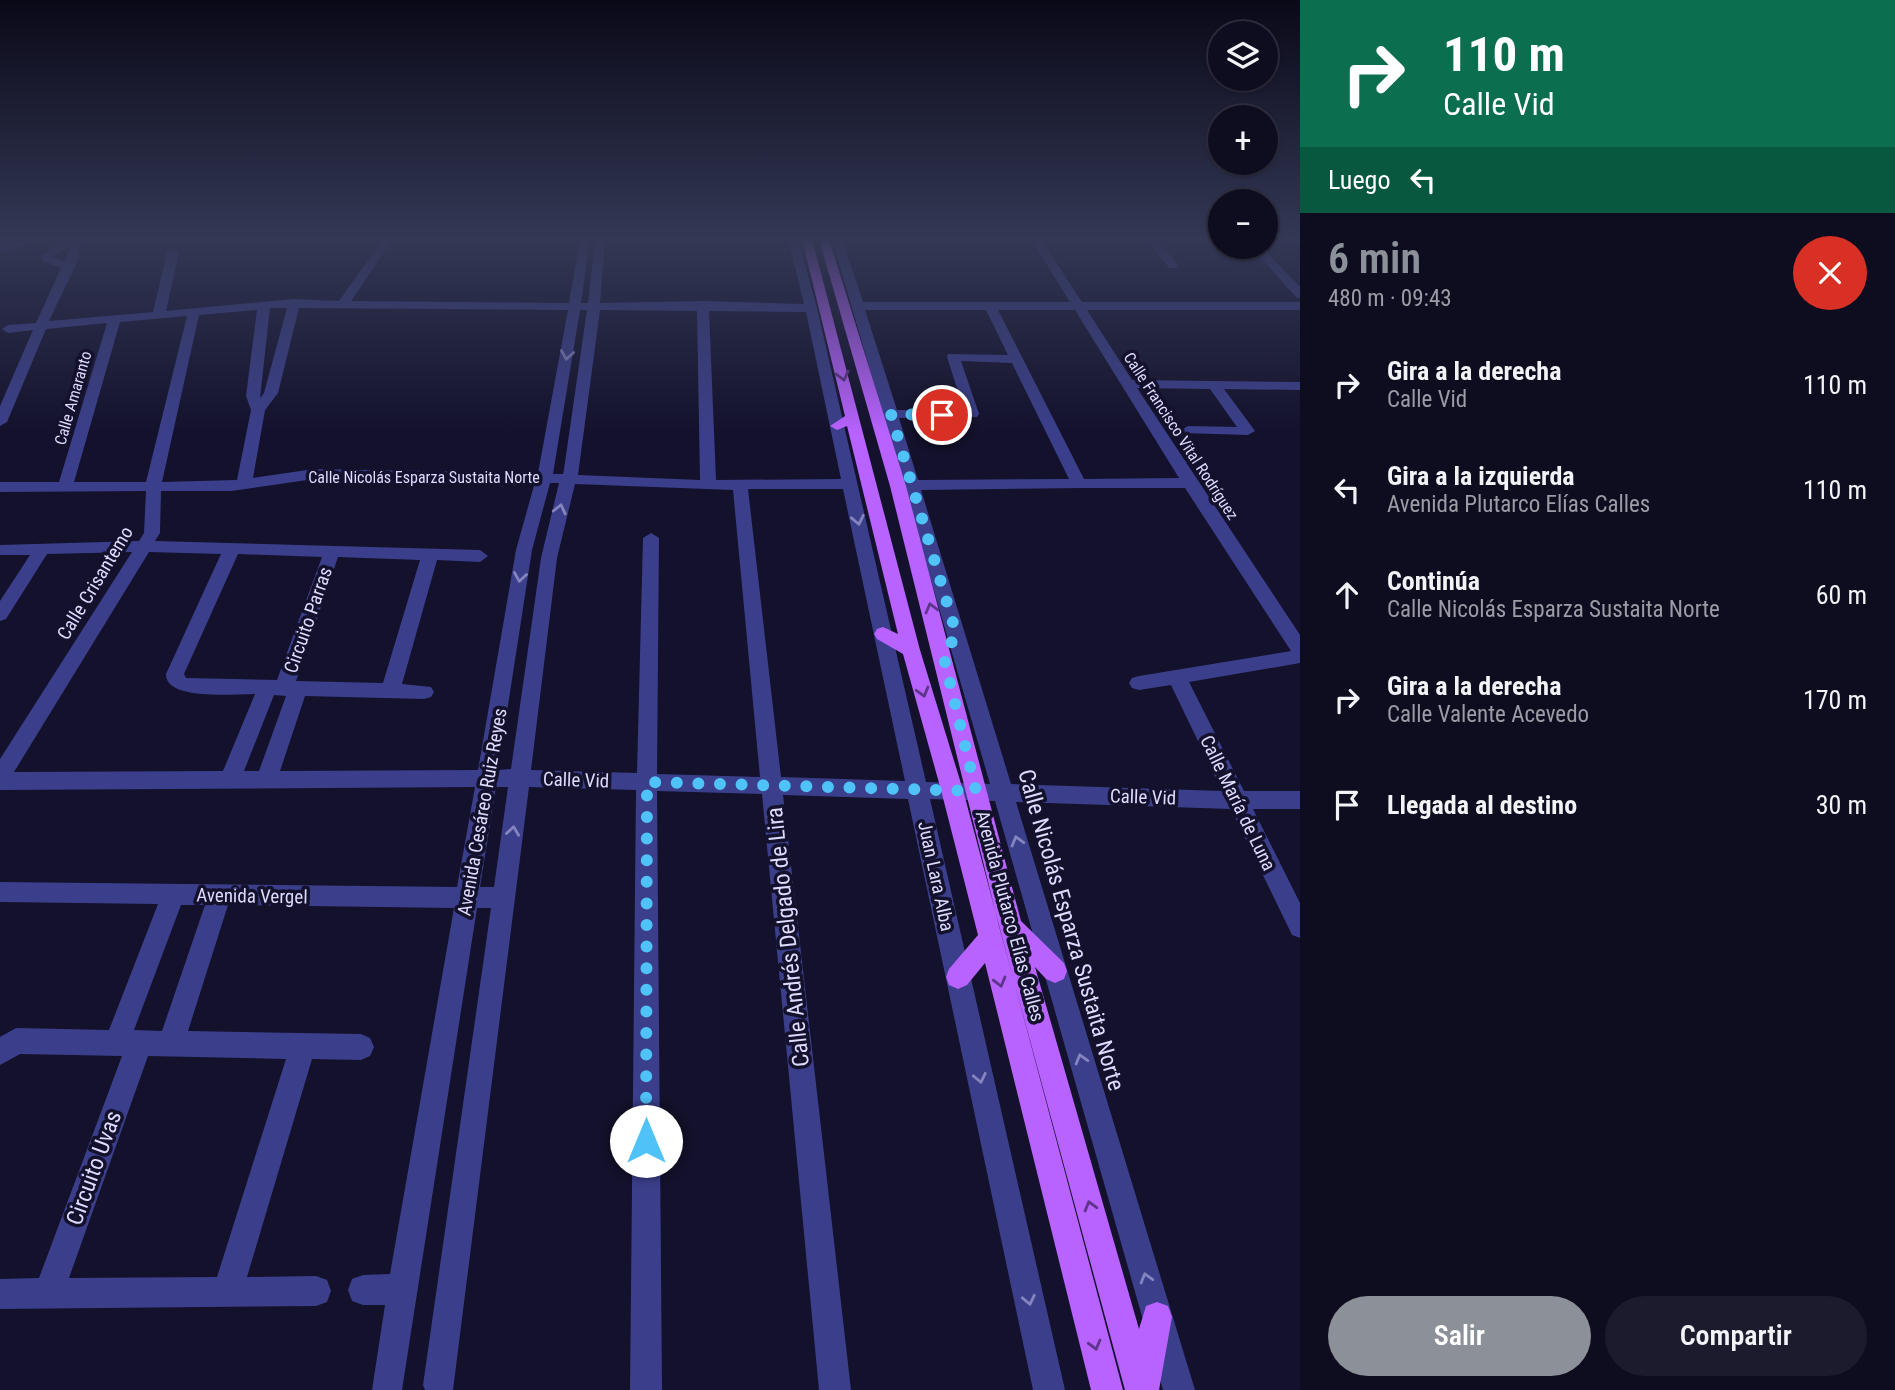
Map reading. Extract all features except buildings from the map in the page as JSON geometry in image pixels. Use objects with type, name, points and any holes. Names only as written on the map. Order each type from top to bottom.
[{"type":"main road","name":"Avenida Plutarco Elías Calles","points":[[829,304],[845,349],[886,415],[1011,926],[1142,1390]]},
{"type":"main road","name":"Avenida Plutarco Elías Calles","points":[[836,304],[845,349],[845,422],[952,789],[1107,1390]]},
{"type":"main road","points":[[944,658],[956,633]]},
{"type":"main road","points":[[883,634],[911,650]]},
{"type":"main road","points":[[1011,926],[1055,971]]},
{"type":"main road","points":[[958,977],[989,940]]},
{"type":"main road","points":[[1142,1390],[1157,1317]]},
{"type":"street","points":[[0,422],[51,304]]},
{"type":"street","points":[[159,314],[161,304]]},
{"type":"street","points":[[8,329],[281,304]]},
{"type":"street","points":[[244,483],[258,410],[271,393],[294,304]]},
{"type":"street","points":[[444,304],[811,308]]},
{"type":"street","points":[[810,304],[845,349]]},
{"type":"street","name":"Calle Francisco Vital Rodríguez","points":[[1077,304],[1190,483],[1300,649]]},
{"type":"street","points":[[258,410],[253,396],[264,305]]},
{"type":"street","name":"Avenida Cesáreo Ruiz Reyes","points":[[387,1387],[524,550],[548,468],[575,305]]},
{"type":"street","points":[[703,305],[708,485]]},
{"type":"street","name":"Avenida Cesáreo Ruiz Reyes","points":[[439,1385],[549,558],[561,500],[569,479],[594,306]]},
{"type":"street","points":[[845,349],[856,306],[1300,306]]},
{"type":"street","points":[[991,307],[1079,485]]},
{"type":"street","name":"Calle Crisantemo","points":[[0,779],[152,533],[155,500],[153,486],[194,311]]},
{"type":"street","name":"Calle Amaranto","points":[[65,487],[115,319]]},
{"type":"street","points":[[886,415],[972,414],[953,357],[1017,359]]},
{"type":"street","points":[[1128,384],[1297,389]]},
{"type":"street","points":[[1188,430],[1248,430],[1214,385]]},
{"type":"street","name":"Calle Nicolás Esparza Sustaita Norte","points":[[886,415],[912,485],[1179,1390]]},
{"type":"street","name":"Juan Lara Alba","points":[[845,422],[849,484],[1049,1390]]},
{"type":"street","name":"Calle Nicolás Esparza Sustaita Norte","points":[[0,487],[231,486],[314,474],[544,478],[708,485],[849,484]]},
{"type":"street","points":[[912,485],[1190,483]]},
{"type":"street","name":"Calle Andrés Delgado de Lira","points":[[740,485],[835,1390]]},
{"type":"street","points":[[646,1390],[647,782],[651,538]]},
{"type":"street","name":"Circuito Parras","points":[[0,550],[41,551],[144,546],[480,556]]},
{"type":"street","name":"Circuito Parras","points":[[232,548],[175,677],[182,685],[424,692]]},
{"type":"street","points":[[0,615],[41,551]]},
{"type":"street","name":"Circuito Parras","points":[[267,778],[283,689],[331,551]]},
{"type":"street","points":[[390,691],[430,555]]},
{"type":"street","points":[[1139,683],[1300,656]]},
{"type":"street","name":"Calle María de Luna","points":[[1178,678],[1300,927]]},
{"type":"street","name":"Circuito Parras","points":[[231,778],[283,689]]},
{"type":"street","name":"Calle Vid","points":[[0,779],[520,778],[1300,800]]},
{"type":"street","name":"Avenida Vergel","points":[[0,892],[504,898]]},
{"type":"street","name":"Circuito Uvas","points":[[48,1294],[173,895]]},
{"type":"street","points":[[171,1043],[220,895]]},
{"type":"street","points":[[1,1049],[16,1041],[361,1047]]},
{"type":"street","points":[[228,1291],[303,1046]]},
{"type":"street","points":[[362,1290],[403,1289]]},
{"type":"street","points":[[0,1294],[316,1291]]},
{"type":"route","points":[[646,1141],[647,782],[976,791],[944,658],[956,633],[891,414],[942,415]]}]
